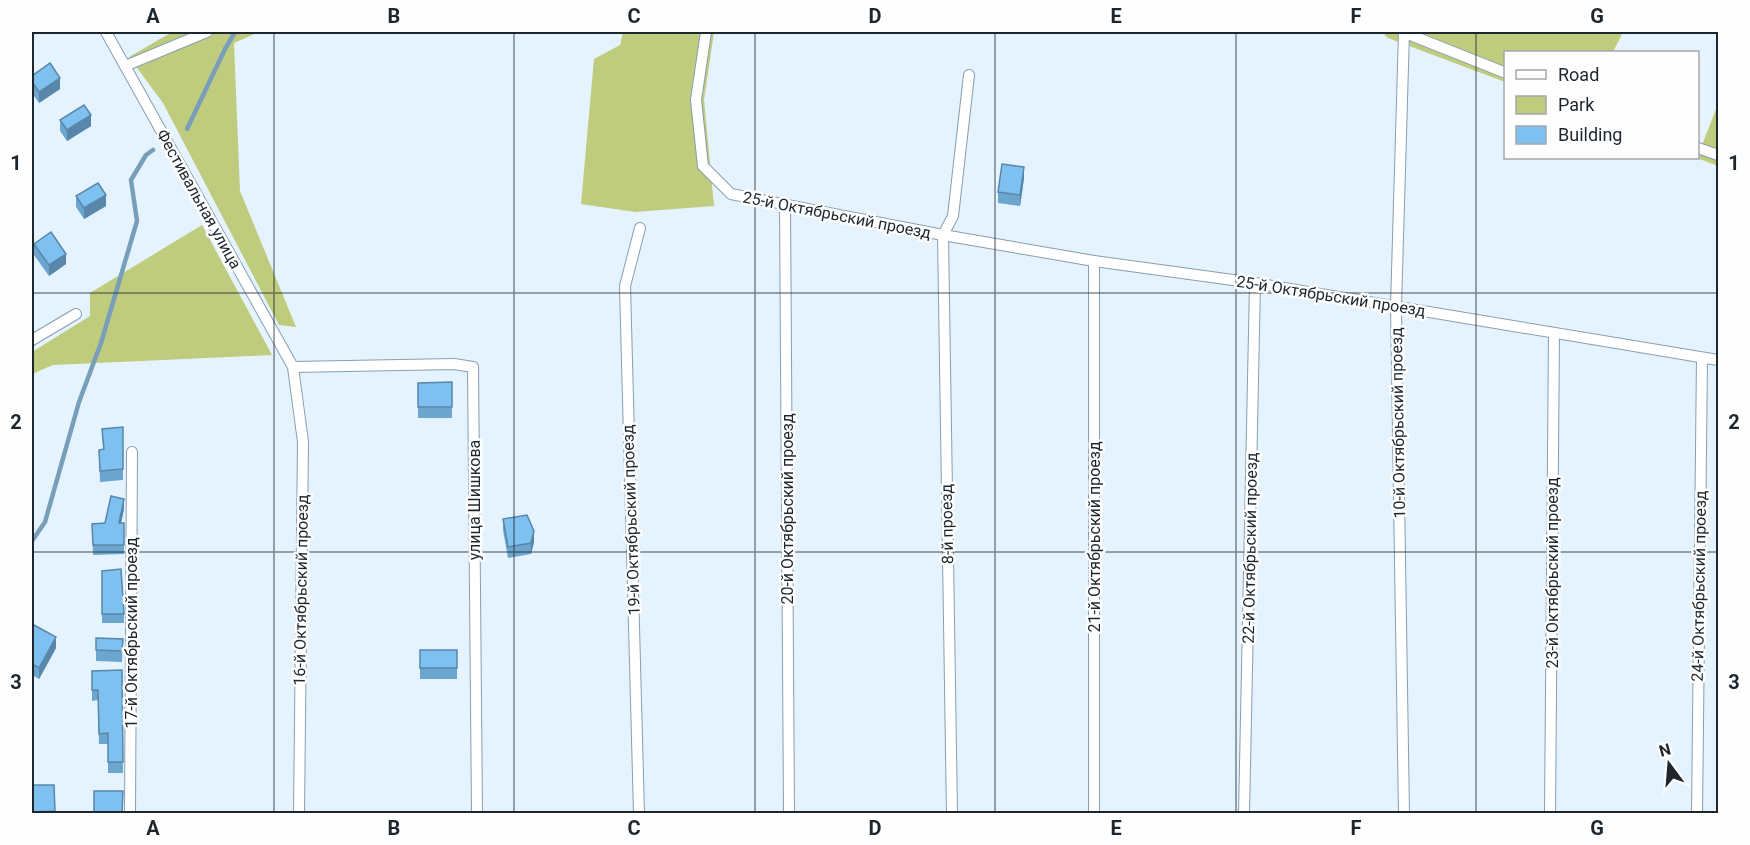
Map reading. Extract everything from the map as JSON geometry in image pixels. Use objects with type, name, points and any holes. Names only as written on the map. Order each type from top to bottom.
[{"type":"street","name":"Фестивальная улица","points":[[106,32],[293,367]]},
{"type":"street","points":[[125,66],[207,32]]},
{"type":"street","name":"25-й Октябрьский проезд","points":[[706,32],[696,100],[703,166],[732,194],[943,235],[1094,261],[1255,283],[1719,360]]},
{"type":"street","points":[[1403,32],[1504,73]]},
{"type":"street","name":"10-й Октябрьский проезд","points":[[1403,32],[1396,306],[1404,813]]},
{"type":"street","name":"25-й Октябрьский проезд","points":[[943,235],[953,216],[969,75]]},
{"type":"street","points":[[1699,148],[1719,155]]},
{"type":"street","name":"20-й Октябрьский проезд","points":[[785,204],[789,813]]},
{"type":"street","name":"19-й Октябрьский проезд","points":[[639,813],[625,286],[640,228]]},
{"type":"street","name":"8-й проезд","points":[[943,235],[952,813]]},
{"type":"street","name":"21-й Октябрьский проезд","points":[[1094,261],[1094,813]]},
{"type":"street","name":"22-й Октябрьский проезд","points":[[1244,813],[1255,283]]},
{"type":"street","points":[[32,340],[76,314]]},
{"type":"street","name":"23-й Октябрьский проезд","points":[[1550,813],[1554,333]]},
{"type":"street","name":"24-й Октябрьский проезд","points":[[1697,813],[1702,358]]},
{"type":"street","name":"улица Шишкова","points":[[293,367],[454,364],[473,367],[477,813]]},
{"type":"street","name":"16-й Октябрьский проезд","points":[[293,367],[303,442],[299,813]]},
{"type":"street","name":"17-й Октябрьский проезд","points":[[130,813],[132,452]]},
{"type":"green space","points":[[172,32],[259,32],[234,43],[240,191],[296,327],[279,325],[163,103],[129,57]]},
{"type":"green space","points":[[623,32],[714,32],[704,100],[714,206],[635,212],[581,204],[594,59],[620,45]]},
{"type":"green space","points":[[1382,32],[1623,32],[1614,51],[1504,51],[1504,82],[1388,38]]},
{"type":"green space","points":[[1718,104],[1718,166],[1699,159],[1699,153]]},
{"type":"green space","points":[[202,225],[272,355],[53,365],[32,374],[32,352],[90,316],[90,293]]},
{"type":"building","points":[[50,63],[60,78],[39,92],[32,82],[32,76]]},
{"type":"building","points":[[84,105],[91,115],[67,130],[60,120]]},
{"type":"building","points":[[1002,164],[1024,167],[1020,195],[998,192]]},
{"type":"building","points":[[98,183],[106,195],[84,208],[76,196]]},
{"type":"building","points":[[51,232],[66,254],[49,265],[34,244]]},
{"type":"building","points":[[452,382],[452,407],[418,407],[418,383]]},
{"type":"building","points":[[123,427],[123,469],[100,471],[99,450],[104,449],[102,429]]},
{"type":"building","points":[[111,496],[124,499],[119,523],[124,523],[124,545],[93,545],[92,524],[105,523]]},
{"type":"building","points":[[527,515],[534,531],[531,543],[508,547],[503,519]]},
{"type":"building","points":[[121,569],[124,614],[102,614],[102,571]]},
{"type":"building","points":[[34,625],[56,637],[39,668],[32,664]]},
{"type":"building","points":[[96,638],[123,639],[122,651],[96,650]]},
{"type":"building","points":[[420,650],[457,650],[457,668],[420,668]]},
{"type":"building","points":[[122,670],[123,762],[108,762],[108,733],[99,734],[98,690],[92,690],[92,671]]},
{"type":"building","points":[[32,785],[54,785],[55,811],[32,812]]},
{"type":"building","points":[[94,791],[123,791],[122,813],[94,813]]},
{"type":"waterway","points":[[187,129],[235,32]]},
{"type":"waterway","points":[[32,541],[45,522],[79,402],[101,343],[137,221],[131,180],[146,155],[153,150]]}]
